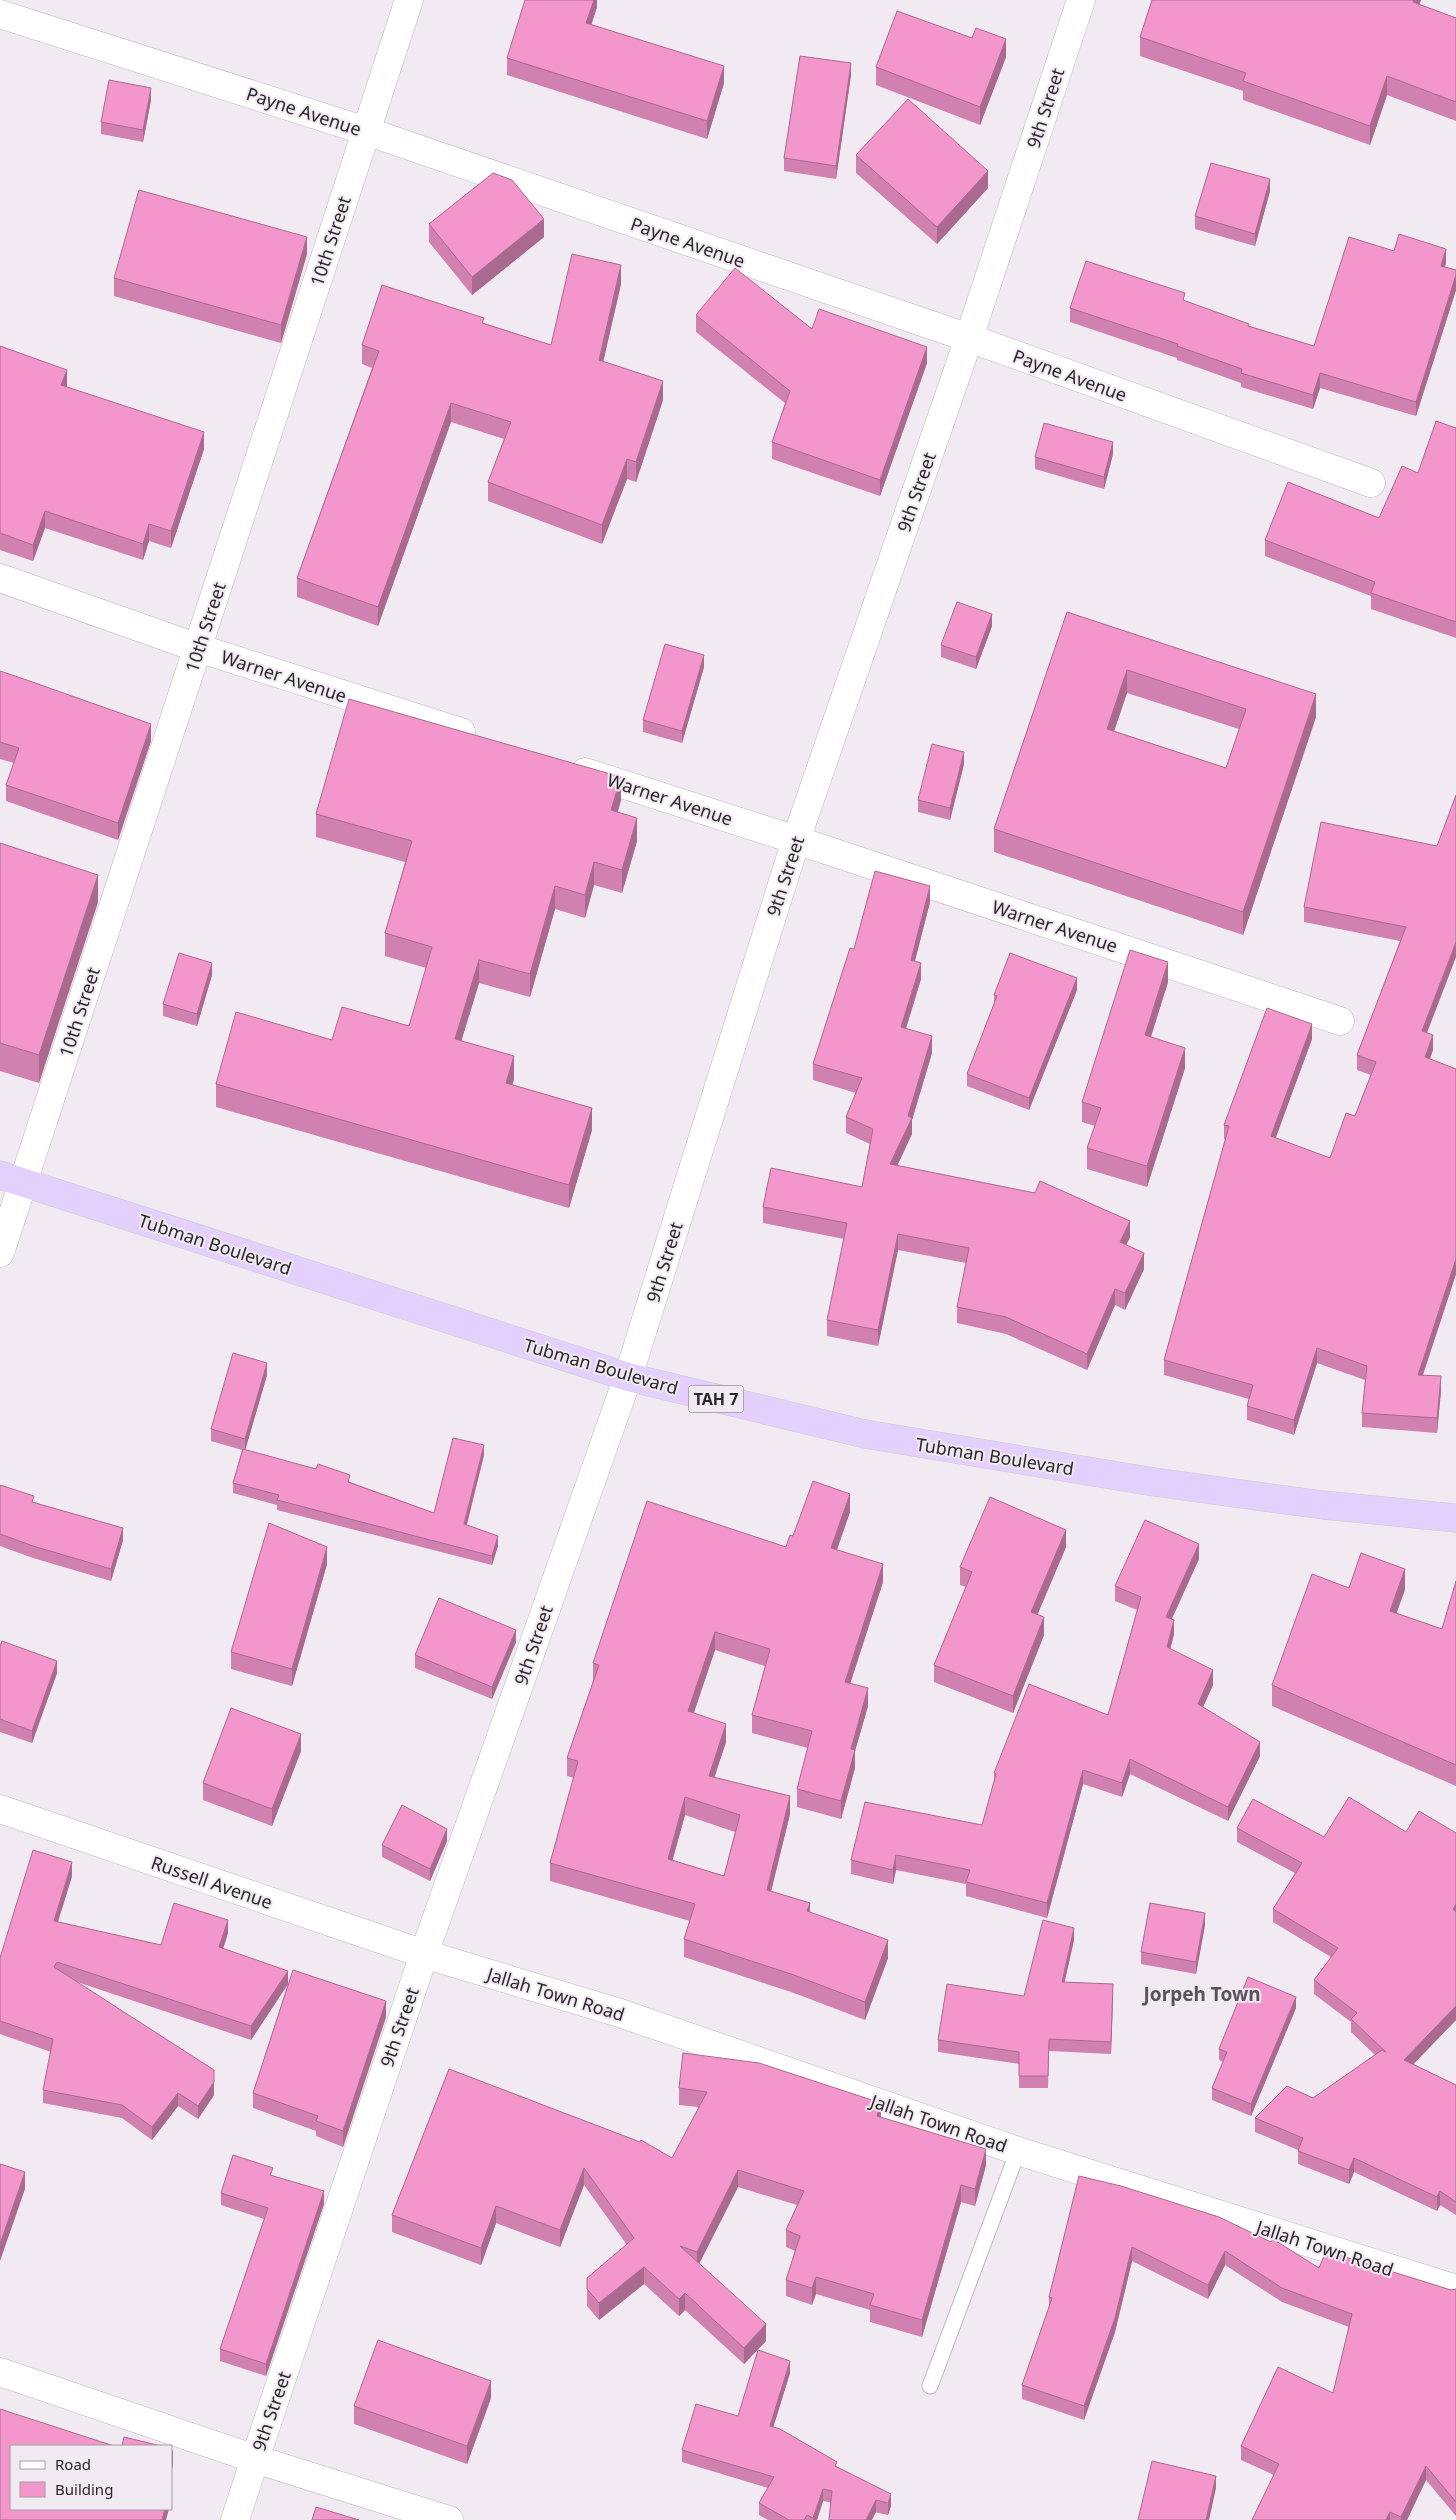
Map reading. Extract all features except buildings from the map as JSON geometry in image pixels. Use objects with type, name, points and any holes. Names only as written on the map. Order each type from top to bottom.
[{"type":"highway","name":"Tubman Boulevard","points":[[12,1179],[628,1377],[865,1434],[1154,1482],[1323,1505],[1456,1518]]},
{"type":"street","name":"10th Street","points":[[0,1253],[12,1179],[198,648],[409,0]]},
{"type":"street","name":"9th Street","points":[[235,2520],[424,1954],[628,1377],[796,840],[969,338],[1081,0]]},
{"type":"street","name":"Payne Avenue","points":[[0,14],[366,131],[969,338],[1371,483]]},
{"type":"street","name":"Warner Avenue","points":[[0,578],[198,648],[483,739]]},
{"type":"street","name":"Warner Avenue","points":[[559,763],[1340,1021]]},
{"type":"street","name":"Russell Avenue","points":[[0,1809],[424,1954]]},
{"type":"street","name":"Jallah Town Road","points":[[424,1954],[620,2013],[1018,2151],[1456,2289]]},
{"type":"street","points":[[0,2372],[254,2459],[448,2520]]},
{"type":"lane","points":[[930,2386],[1018,2151]]},
{"type":"district","name":"Jorpeh Town","points":[[1202,1994]]}]
